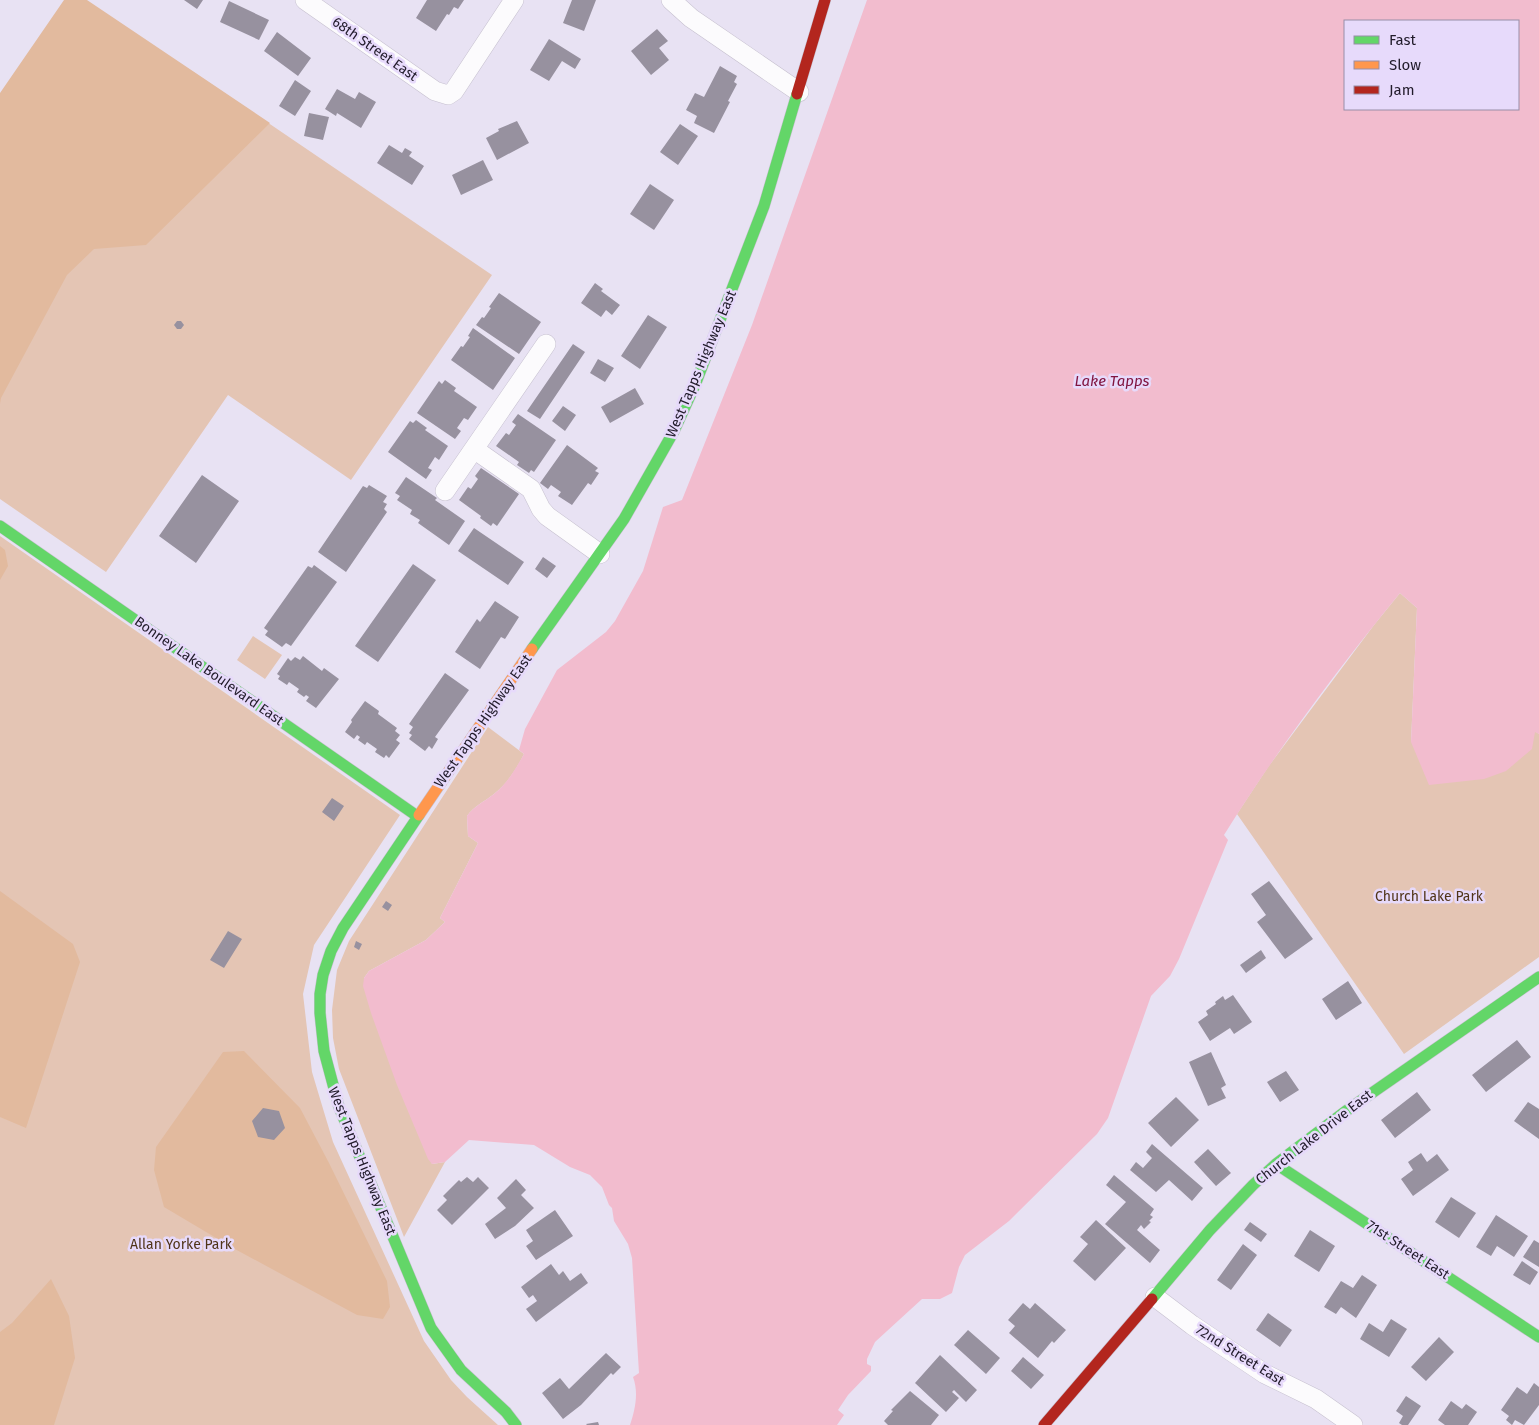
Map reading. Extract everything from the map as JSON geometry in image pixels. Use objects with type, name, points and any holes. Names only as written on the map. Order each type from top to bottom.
[{"type":"street","name":"68th Street East","points":[[305,0],[435,91],[448,95],[454,91],[514,0]]},
{"type":"street","points":[[671,0],[692,18],[799,92]]},
{"type":"street","name":"West Tapps Highway East","points":[[516,1425],[506,1412],[461,1370],[431,1328],[339,1107],[328,1073],[322,1045],[319,1012],[320,991],[324,972],[329,954],[349,919],[507,685],[624,519],[674,431],[696,385],[764,206],[825,0]]},
{"type":"street","points":[[445,491],[546,344]]},
{"type":"street","points":[[474,448],[531,489],[541,509],[547,516],[600,554]]},
{"type":"street","name":"Bonney Lake Boulevard East","points":[[0,526],[418,816]]},
{"type":"street","name":"Church Lake Drive East","points":[[1044,1425],[1216,1224],[1253,1184],[1276,1164],[1346,1111],[1539,977]]},
{"type":"street","name":"71st Street East","points":[[1276,1164],[1539,1337]]},
{"type":"street","name":"72nd Street East","points":[[1155,1297],[1192,1325],[1265,1374],[1316,1399],[1353,1425]]},
{"type":"green space","points":[[192,71],[492,275],[351,480],[228,395],[106,572],[0,499],[0,353]]},
{"type":"green space","name":"Allan Yorke Park","points":[[0,536],[400,815],[314,945],[303,994],[312,1072],[333,1142],[424,1341],[451,1380],[498,1425],[0,1425]]},
{"type":"green space","name":"Church Lake Park","points":[[1400,593],[1417,608],[1411,742],[1535,731],[1539,734],[1539,957],[1404,1054],[1237,814],[1268,767]]},
{"type":"green space","points":[[253,636],[282,655],[265,679],[237,660]]},
{"type":"green space","points":[[488,727],[524,754],[503,786],[467,816],[468,836],[478,843],[440,918],[445,922],[426,940],[369,971],[364,978],[432,1164],[445,1162],[404,1237],[339,1069],[333,1038],[332,1010],[337,970],[349,941]]},
{"type":"shaded area","points":[[64,0],[87,0],[270,123],[146,245],[94,249],[67,275],[1,398],[0,404],[0,93]]},
{"type":"shaded area","points":[[0,546],[5,550],[8,566],[0,580]]},
{"type":"shaded area","points":[[0,891],[73,944],[80,962],[26,1128],[0,1117]]},
{"type":"shaded area","points":[[244,1051],[300,1108],[329,1163],[387,1281],[390,1307],[383,1319],[357,1315],[233,1248],[164,1207],[154,1170],[156,1147],[223,1052]]},
{"type":"shaded area","points":[[51,1279],[69,1316],[75,1358],[54,1425],[0,1425],[0,1332],[12,1323]]},
{"type":"water","name":"Lake Tapps","points":[[867,0],[1539,0],[1539,734],[1535,732],[1532,749],[1506,771],[1484,779],[1429,785],[1411,742],[1417,608],[1400,593],[1308,711],[1224,835],[1228,840],[1179,959],[1170,976],[1151,996],[1108,1118],[1097,1134],[1009,1221],[965,1255],[959,1267],[952,1293],[940,1299],[922,1299],[875,1342],[867,1359],[867,1364],[871,1366],[871,1371],[848,1395],[838,1410],[844,1415],[837,1425],[630,1425],[636,1401],[633,1377],[639,1373],[632,1258],[628,1244],[614,1221],[612,1208],[602,1187],[590,1175],[570,1167],[534,1145],[469,1140],[445,1162],[432,1164],[428,1159],[397,1085],[363,986],[364,978],[369,971],[426,940],[445,922],[440,918],[478,843],[468,836],[467,816],[499,790],[518,765],[524,754],[519,750],[525,729],[557,670],[606,632],[615,621],[643,571],[663,507],[682,500],[752,325]]},
{"type":"building","points":[[184,0],[203,0],[197,9]]},
{"type":"building","points":[[427,0],[464,0],[458,9],[454,7],[449,15],[447,14],[436,31],[416,18]]},
{"type":"building","points":[[572,0],[596,0],[584,31],[563,23]]},
{"type":"building","points":[[229,1],[269,20],[259,40],[220,22]]},
{"type":"building","points":[[657,29],[668,41],[659,48],[669,60],[651,75],[631,51]]},
{"type":"building","points":[[277,32],[311,58],[298,76],[264,51]]},
{"type":"building","points":[[549,39],[581,59],[575,69],[562,61],[549,81],[530,70]]},
{"type":"building","points":[[720,66],[737,76],[734,82],[737,84],[714,133],[694,123],[697,116],[686,110],[695,93],[704,97]]},
{"type":"building","points":[[295,80],[311,91],[295,116],[279,106]]},
{"type":"building","points":[[337,89],[355,99],[359,92],[376,102],[361,128],[337,113],[336,116],[325,109]]},
{"type":"building","points":[[309,113],[329,117],[323,140],[304,136]]},
{"type":"building","points":[[517,121],[529,143],[497,160],[486,138],[499,131],[498,129]]},
{"type":"building","points":[[680,124],[698,136],[678,165],[660,152]]},
{"type":"building","points":[[389,145],[402,153],[405,148],[412,152],[409,156],[424,166],[412,185],[377,163]]},
{"type":"building","points":[[483,160],[493,180],[461,195],[452,175]]},
{"type":"building","points":[[650,184],[674,200],[654,230],[630,214]]},
{"type":"building","points":[[595,283],[603,289],[601,291],[620,305],[612,315],[606,310],[601,317],[581,303]]},
{"type":"building","points":[[499,293],[541,322],[519,354],[476,325],[482,317],[484,318]]},
{"type":"building","points":[[648,315],[667,327],[640,369],[621,356]]},
{"type":"building","points":[[177,321],[181,321],[184,325],[181,329],[177,329],[174,325]]},
{"type":"building","points":[[473,328],[515,358],[493,390],[451,360],[470,337],[468,336]]},
{"type":"building","points":[[573,344],[585,352],[540,419],[527,411]]},
{"type":"building","points":[[598,359],[614,368],[605,382],[590,373]]},
{"type":"building","points":[[445,380],[456,388],[454,391],[477,407],[468,420],[464,418],[457,428],[461,431],[455,439],[417,413],[439,381],[442,384]]},
{"type":"building","points":[[635,388],[644,404],[610,423],[601,407]]},
{"type":"building","points":[[563,406],[576,415],[565,431],[552,421]]},
{"type":"building","points":[[518,414],[556,440],[534,472],[531,470],[529,473],[517,465],[519,462],[496,446],[506,433],[509,435],[516,425],[512,422]]},
{"type":"building","points":[[416,420],[427,428],[425,430],[448,446],[439,460],[435,457],[428,468],[432,470],[426,479],[388,452],[410,421],[413,423]]},
{"type":"building","points":[[567,445],[598,468],[595,471],[599,473],[591,485],[588,483],[572,505],[558,496],[561,492],[551,485],[548,489],[540,483]]},
{"type":"building","points":[[481,468],[519,494],[497,526],[493,523],[491,526],[459,500],[468,487],[471,489],[478,479],[475,476]]},
{"type":"building","points":[[202,475],[239,501],[196,563],[159,536]]},
{"type":"building","points":[[406,477],[437,498],[435,500],[465,521],[449,545],[418,523],[420,520],[410,514],[412,510],[397,500],[400,496],[395,493]]},
{"type":"building","points":[[369,485],[387,496],[383,502],[387,504],[384,509],[387,512],[346,572],[318,552],[363,486],[367,488]]},
{"type":"building","points":[[474,528],[524,562],[508,585],[458,551]]},
{"type":"building","points":[[543,557],[556,566],[547,578],[535,569]]},
{"type":"building","points":[[413,564],[436,580],[378,662],[355,646]]},
{"type":"building","points":[[314,565],[337,582],[291,646],[286,643],[282,647],[265,635],[268,631],[264,628],[308,566],[312,568]]},
{"type":"building","points":[[495,601],[519,617],[505,639],[501,637],[480,669],[455,652],[477,619],[480,622]]},
{"type":"building","points":[[303,656],[322,671],[324,668],[339,679],[316,708],[306,701],[309,697],[306,695],[304,697],[297,692],[299,689],[289,682],[287,685],[278,679],[280,676],[277,674],[288,658],[291,661],[295,657],[300,660]]},
{"type":"building","points":[[445,673],[469,690],[435,737],[438,739],[432,749],[429,746],[425,751],[409,739],[412,735],[409,733],[413,727],[409,724]]},
{"type":"building","points":[[365,701],[379,711],[378,714],[397,728],[395,731],[400,735],[396,740],[400,743],[389,758],[386,755],[384,758],[375,752],[377,749],[367,742],[365,745],[358,740],[360,737],[357,735],[354,739],[345,732]]},
{"type":"building","points":[[332,798],[344,806],[334,821],[322,812]]},
{"type":"building","points":[[1269,881],[1313,939],[1285,959],[1257,922],[1266,915],[1251,894]]},
{"type":"building","points":[[386,901],[392,905],[388,911],[382,907]]},
{"type":"building","points":[[228,931],[242,939],[224,968],[210,960]]},
{"type":"building","points":[[356,941],[362,944],[359,950],[354,947]]},
{"type":"building","points":[[1261,950],[1266,958],[1246,973],[1240,965]]},
{"type":"building","points":[[1348,981],[1362,1003],[1336,1020],[1322,999]]},
{"type":"building","points":[[1233,995],[1252,1022],[1234,1034],[1230,1028],[1210,1041],[1198,1022],[1208,1015],[1206,1011],[1216,1004],[1215,1002],[1223,996],[1225,1000]]},
{"type":"building","points":[[1517,1040],[1531,1057],[1486,1092],[1472,1075]]},
{"type":"building","points":[[1211,1052],[1226,1085],[1221,1088],[1226,1098],[1208,1106],[1189,1062]]},
{"type":"building","points":[[1286,1071],[1299,1090],[1280,1102],[1267,1082]]},
{"type":"building","points":[[1417,1092],[1431,1110],[1395,1138],[1381,1120]]},
{"type":"building","points":[[1176,1097],[1199,1120],[1171,1147],[1148,1123]]},
{"type":"building","points":[[1528,1102],[1539,1109],[1539,1139],[1514,1121]]},
{"type":"building","points":[[263,1108],[279,1111],[285,1128],[274,1140],[258,1137],[252,1121]]},
{"type":"building","points":[[1152,1144],[1203,1188],[1192,1201],[1169,1180],[1156,1192],[1130,1170],[1136,1162],[1143,1168],[1152,1158],[1146,1152]]},
{"type":"building","points":[[1208,1149],[1231,1173],[1216,1186],[1194,1162]]},
{"type":"building","points":[[1421,1153],[1427,1162],[1437,1154],[1449,1170],[1413,1196],[1401,1179],[1413,1170],[1408,1162]]},
{"type":"building","points":[[1114,1175],[1154,1209],[1150,1215],[1153,1217],[1149,1221],[1151,1222],[1144,1229],[1141,1225],[1137,1230],[1160,1250],[1150,1263],[1105,1224],[1126,1202],[1106,1185]]},
{"type":"building","points":[[467,1177],[473,1182],[478,1177],[489,1188],[452,1225],[437,1210],[447,1200],[443,1196],[459,1180],[461,1182]]},
{"type":"building","points":[[516,1179],[526,1190],[521,1195],[534,1208],[515,1226],[495,1239],[485,1224],[506,1208],[497,1198]]},
{"type":"building","points":[[1451,1197],[1476,1213],[1459,1238],[1435,1222]]},
{"type":"building","points":[[555,1210],[573,1236],[536,1260],[526,1246],[533,1241],[526,1230]]},
{"type":"building","points":[[1496,1215],[1528,1236],[1514,1257],[1497,1246],[1491,1256],[1476,1247]]},
{"type":"building","points":[[1096,1220],[1126,1248],[1095,1281],[1073,1261],[1088,1244],[1080,1237]]},
{"type":"building","points":[[1250,1222],[1267,1234],[1261,1242],[1244,1230]]},
{"type":"building","points":[[1310,1230],[1335,1246],[1319,1272],[1294,1256]]},
{"type":"building","points":[[1534,1240],[1539,1243],[1539,1267],[1523,1257]]},
{"type":"building","points":[[1243,1244],[1257,1255],[1231,1290],[1217,1280]]},
{"type":"building","points":[[1522,1261],[1538,1272],[1530,1285],[1513,1275]]},
{"type":"building","points":[[551,1264],[559,1275],[563,1271],[570,1281],[581,1273],[588,1283],[536,1322],[526,1309],[537,1301],[533,1295],[529,1298],[521,1287]]},
{"type":"building","points":[[1362,1275],[1377,1285],[1356,1318],[1341,1307],[1336,1314],[1324,1307],[1341,1281],[1353,1288]]},
{"type":"building","points":[[1023,1303],[1030,1309],[1035,1303],[1066,1330],[1054,1343],[1052,1341],[1038,1358],[1009,1333],[1015,1326],[1008,1320]]},
{"type":"building","points":[[1268,1313],[1292,1330],[1280,1347],[1256,1330]]},
{"type":"building","points":[[1391,1319],[1407,1329],[1389,1357],[1360,1339],[1369,1323],[1383,1332]]},
{"type":"building","points":[[968,1330],[1000,1358],[986,1374],[954,1345]]},
{"type":"building","points":[[1439,1337],[1454,1352],[1426,1381],[1411,1367]]},
{"type":"building","points":[[606,1353],[621,1367],[613,1375],[611,1373],[581,1405],[563,1419],[542,1393],[560,1378],[569,1389]]},
{"type":"building","points":[[940,1355],[977,1390],[966,1402],[954,1390],[952,1392],[959,1398],[946,1412],[915,1383]]},
{"type":"building","points":[[1023,1357],[1044,1375],[1031,1389],[1011,1371]]},
{"type":"building","points":[[1534,1383],[1539,1387],[1539,1405],[1524,1425],[1515,1420],[1512,1425],[1506,1420],[1509,1416],[1501,1410],[1517,1387],[1527,1394]]},
{"type":"building","points":[[910,1391],[939,1415],[931,1425],[888,1425],[884,1421],[893,1411],[891,1410]]},
{"type":"building","points":[[1406,1396],[1421,1406],[1408,1425],[1402,1425],[1399,1423],[1403,1416],[1396,1411]]},
{"type":"building","points":[[1451,1401],[1462,1409],[1466,1404],[1477,1412],[1468,1425],[1445,1425],[1438,1420]]},
{"type":"building","points":[[598,1422],[599,1425],[586,1424]]},
{"type":"traffic: fast","points":[[532,649],[624,519],[674,431],[695,385],[764,206],[797,94]]},
{"type":"traffic: fast","points":[[0,526],[417,816]]},
{"type":"traffic: fast","points":[[419,815],[343,928],[331,951],[323,975],[320,994],[324,1051],[339,1107],[431,1328],[461,1370],[506,1412],[516,1425]]},
{"type":"traffic: fast","points":[[1152,1299],[1210,1230],[1276,1164],[1346,1111],[1539,977]]},
{"type":"traffic: fast","points":[[1276,1164],[1539,1337]]},
{"type":"traffic: slow","points":[[419,815],[532,649]]},
{"type":"traffic: jam","points":[[797,94],[825,0]]},
{"type":"traffic: jam","points":[[1044,1425],[1152,1299]]}]
